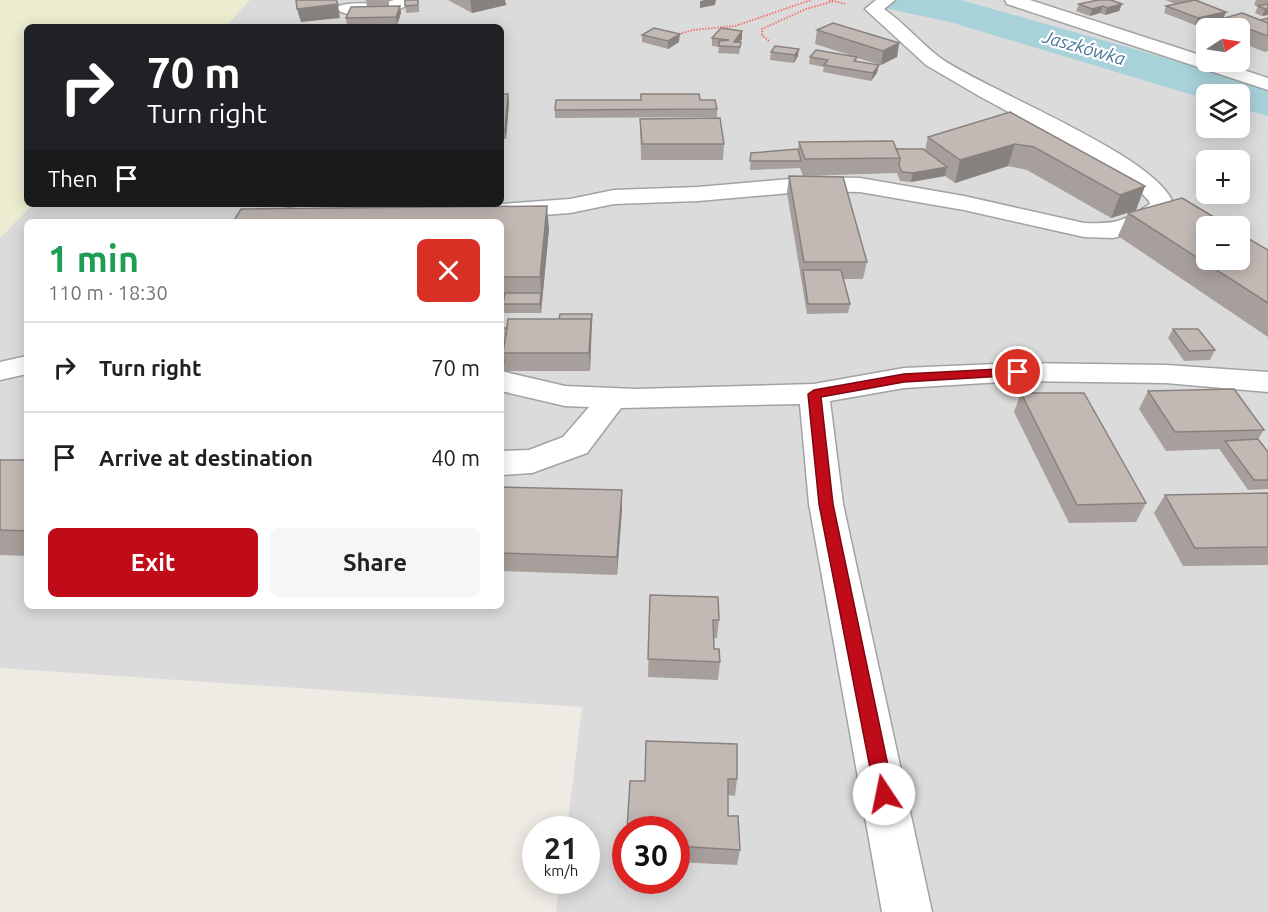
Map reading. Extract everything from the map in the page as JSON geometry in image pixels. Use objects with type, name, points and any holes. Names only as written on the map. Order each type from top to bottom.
[{"type":"street","points":[[345,8],[384,9],[399,5],[406,0]]},
{"type":"street","points":[[1013,0],[1268,84]]},
{"type":"street","points":[[482,211],[570,206],[614,196],[699,194],[812,184],[860,184],[898,190],[1084,231],[1113,231],[1132,226],[1162,207],[1161,199],[1140,178],[1095,148],[986,92],[933,61],[890,21],[873,9],[883,2]]},
{"type":"street","points":[[269,219],[302,211],[337,207]]},
{"type":"street","points":[[363,207],[450,212]]},
{"type":"street","points":[[0,371],[24,366]]},
{"type":"street","points":[[504,382],[565,396],[613,398],[731,398],[814,394],[904,378],[1018,372],[1166,374],[1268,382]]},
{"type":"street","points":[[814,394],[826,504],[907,912]]},
{"type":"street","points":[[504,463],[532,461],[574,445],[613,398]]},
{"type":"path","points":[[676,35],[693,30],[735,27],[811,0]]},
{"type":"path","points":[[769,41],[762,35],[762,29],[806,9],[834,2]]},
{"type":"shaded area","points":[[250,0],[1268,0],[1268,912],[556,912],[558,894],[600,894],[600,816],[569,816],[582,707],[0,668],[0,238],[30,207],[504,207],[504,24],[228,24]]},
{"type":"green space","points":[[0,0],[250,0],[228,24],[24,24],[24,207],[30,207],[0,238]]},
{"type":"building","points":[[296,0],[336,0],[338,4],[297,9]]},
{"type":"building","points":[[405,0],[418,0],[418,5],[405,6]]},
{"type":"building","points":[[1111,0],[1122,4],[1092,9],[1079,4]]},
{"type":"building","points":[[1195,0],[1226,12],[1198,18],[1166,6]]},
{"type":"building","points":[[1268,4],[1268,8],[1265,9],[1258,6]]},
{"type":"building","points":[[400,6],[396,17],[346,18],[351,7]]},
{"type":"building","points":[[1242,13],[1268,23],[1268,36],[1250,29],[1250,18],[1224,18]]},
{"type":"building","points":[[833,23],[899,43],[883,51],[817,30]]},
{"type":"building","points":[[654,28],[680,34],[668,41],[642,35]]},
{"type":"building","points":[[721,28],[742,31],[734,42],[741,42],[740,47],[719,46],[719,41],[729,40],[712,38]]},
{"type":"building","points":[[775,46],[799,49],[795,55],[771,52]]},
{"type":"building","points":[[816,50],[857,57],[854,61],[879,65],[873,73],[824,65],[828,60],[810,57]]},
{"type":"building","points":[[504,94],[508,94],[505,131]]},
{"type":"building","points":[[641,94],[699,94],[700,100],[715,100],[717,109],[555,110],[556,100],[641,100]]},
{"type":"building","points":[[1010,112],[1145,186],[1120,195],[1034,147],[1015,144],[960,160],[928,137]]},
{"type":"building","points":[[720,118],[724,144],[642,144],[640,119]]},
{"type":"building","points":[[893,141],[900,158],[805,159],[799,142]]},
{"type":"building","points":[[798,149],[801,161],[750,161],[751,153]]},
{"type":"building","points":[[896,149],[923,149],[947,167],[913,173],[902,172]]},
{"type":"building","points":[[789,176],[843,177],[867,262],[804,262]]},
{"type":"building","points":[[1182,198],[1212,216],[1196,216],[1196,257],[1128,213]]},
{"type":"building","points":[[547,206],[540,277],[504,277],[504,219],[235,219],[241,209]]},
{"type":"building","points":[[1250,239],[1268,250],[1268,303],[1217,270],[1250,270]]},
{"type":"building","points":[[803,270],[841,270],[850,304],[808,304]]},
{"type":"building","points":[[505,293],[541,293],[540,304],[504,304]]},
{"type":"building","points":[[560,314],[592,314],[591,328],[591,319],[559,319]]},
{"type":"building","points":[[508,319],[591,319],[589,353],[504,353]]},
{"type":"building","points":[[504,328],[507,328],[504,347]]},
{"type":"building","points":[[1173,329],[1198,329],[1215,350],[1189,351]]},
{"type":"building","points":[[1234,389],[1264,430],[1175,432],[1148,391]]},
{"type":"building","points":[[1021,393],[1084,393],[1146,503],[1077,505]]},
{"type":"building","points":[[1258,439],[1268,452],[1268,480],[1254,480],[1225,441]]},
{"type":"building","points":[[0,460],[24,460],[24,531],[0,530]]},
{"type":"building","points":[[504,487],[622,490],[617,557],[504,553]]},
{"type":"building","points":[[1268,493],[1268,547],[1195,548],[1165,495]]},
{"type":"building","points":[[650,595],[718,597],[719,620],[713,620],[714,649],[719,649],[720,662],[648,659]]},
{"type":"building","points":[[646,741],[737,744],[737,779],[728,779],[728,816],[738,816],[740,850],[690,847],[690,816],[628,816],[630,781],[645,781]]},
{"type":"waterway","name":"Jaszkówka","points":[[898,0],[957,11],[1268,102]]},
{"type":"route","points":[[884,794],[826,504],[814,394],[904,378],[1018,372]]}]
